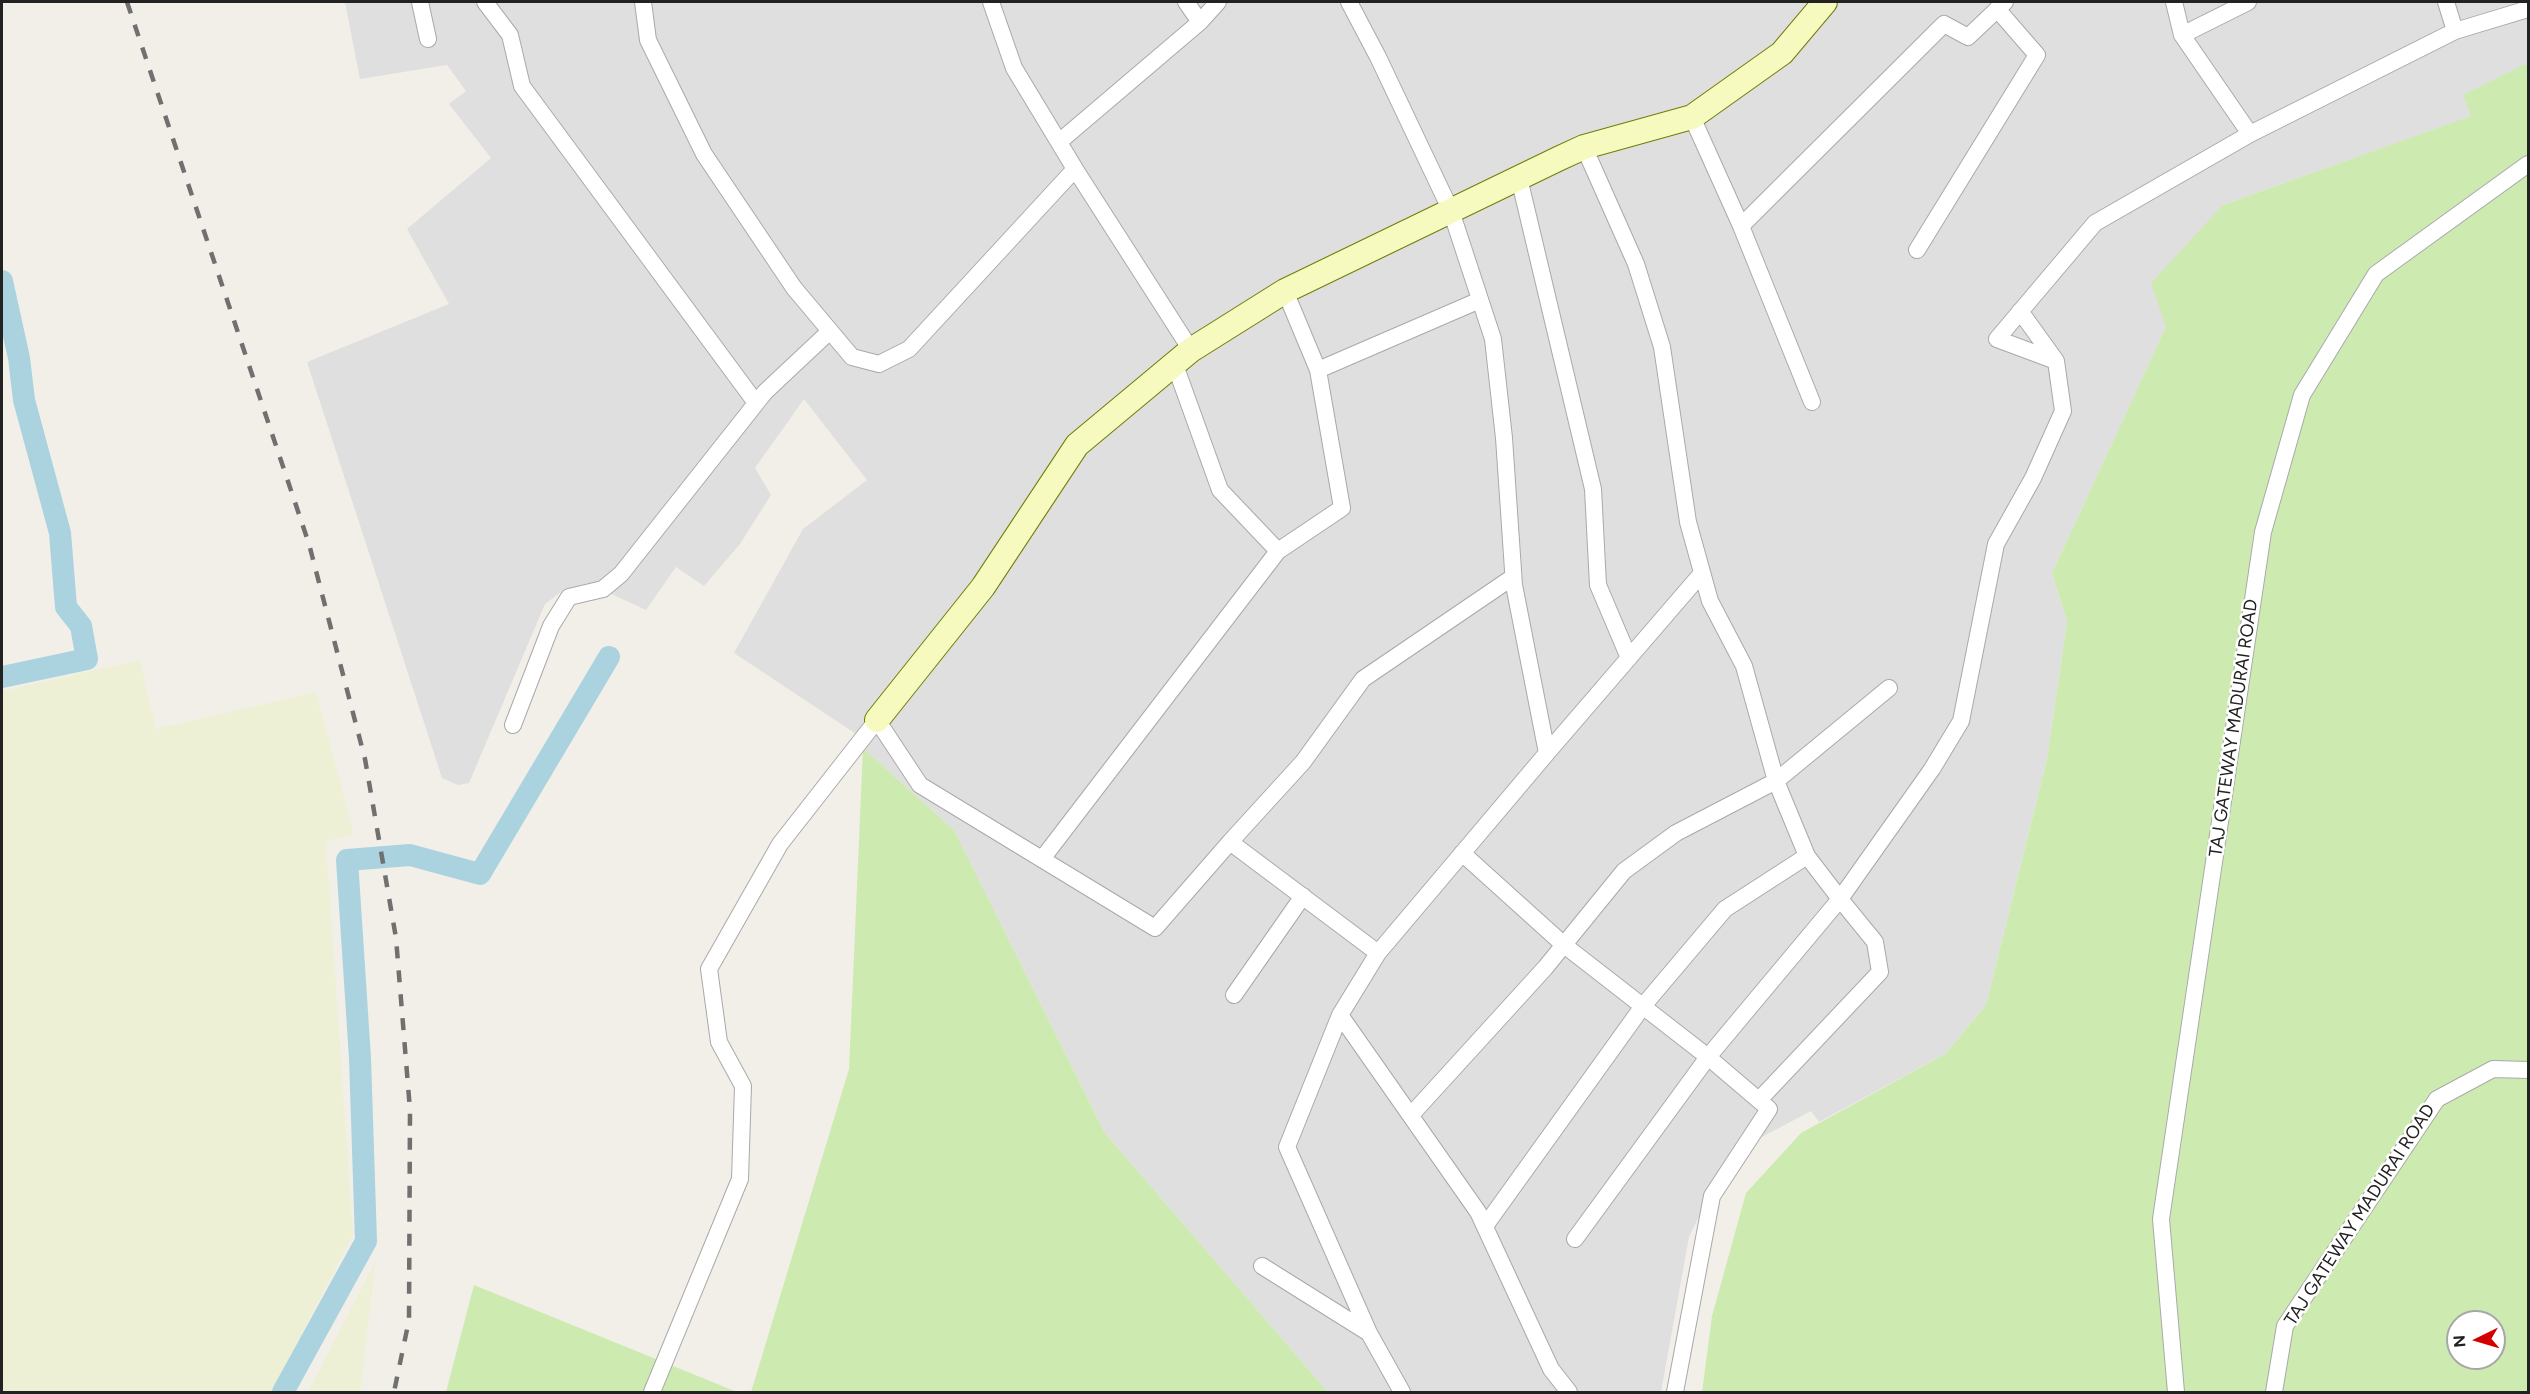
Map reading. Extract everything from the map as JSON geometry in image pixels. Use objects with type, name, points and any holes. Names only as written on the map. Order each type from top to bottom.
[{"type":"street","points":[[420,2],[428,39]]},
{"type":"street","points":[[485,2],[510,35],[522,86],[756,403]]},
{"type":"street","points":[[643,2],[648,40],[704,154],[794,288],[852,357],[879,364],[909,349],[1075,169]]},
{"type":"street","points":[[991,2],[1014,68],[1183,357],[1220,490],[1278,550]]},
{"type":"street","points":[[1186,2],[1200,22]]},
{"type":"street","points":[[1059,142],[1200,22],[1218,2]]},
{"type":"street","points":[[1348,2],[1378,57],[1451,211],[1493,339],[1504,438],[1513,577],[1546,753]]},
{"type":"street","points":[[652,1392],[740,1179],[743,1086],[719,1042],[709,969],[780,844],[983,586],[1077,445],[1183,357],[1285,291],[1584,147],[1692,117],[1782,53],[1825,2]]},
{"type":"street","points":[[2174,2],[2182,35],[2250,134]]},
{"type":"street","points":[[2182,35],[2248,2]]},
{"type":"street","points":[[2446,2],[2455,32]]},
{"type":"street","points":[[1741,226],[1944,24],[1968,37],[2001,5],[2037,55],[1917,250]]},
{"type":"street","points":[[2056,361],[1997,339],[2094,224],[2250,134],[2455,32],[2529,9]]},
{"type":"street","points":[[1692,117],[1741,226],[1812,402]]},
{"type":"street","points":[[1584,147],[1636,264],[1662,347],[1688,522],[1710,601],[1744,666],[1776,781],[1808,856],[1875,942],[1880,972],[1759,1100]]},
{"type":"street","name":"TAJ GATEWAY MADURAI ROAD","points":[[2176,1392],[2161,1219],[2263,532],[2302,394],[2376,274],[2529,164]]},
{"type":"street","points":[[1519,178],[1593,489],[1598,585],[1629,658]]},
{"type":"street","points":[[1042,859],[1278,550],[1342,508],[1318,370],[1285,291]]},
{"type":"street","points":[[1318,370],[1480,300]]},
{"type":"street","points":[[1575,1239],[1708,1057],[1840,899],[1932,769],[1961,721],[1996,544],[2033,478],[2063,411],[2056,361],[2020,311]]},
{"type":"street","points":[[513,725],[551,626],[569,597],[603,589],[621,574],[765,392],[831,331]]},
{"type":"street","points":[[1402,1392],[1369,1333],[1287,1148],[1340,1015],[1378,953],[1546,753],[1702,573]]},
{"type":"street","points":[[877,720],[920,785],[1155,928],[1303,762],[1363,679],[1513,577]]},
{"type":"street","points":[[1411,1115],[1564,945],[1623,871],[1676,832],[1776,781],[1889,688]]},
{"type":"street","points":[[1230,842],[1378,953]]},
{"type":"street","points":[[1462,853],[1564,945],[1708,1057],[1769,1109],[1712,1196],[1675,1392]]},
{"type":"street","points":[[1485,1226],[1643,1006],[1725,909],[1808,856]]},
{"type":"street","points":[[1234,995],[1303,896]]},
{"type":"street","points":[[1340,1015],[1478,1212],[1551,1369],[1569,1392]]},
{"type":"street","name":"TAJ GATEWAY MADURAI ROAD","points":[[2274,1392],[2284,1326],[2437,1099],[2493,1069],[2529,1070]]},
{"type":"street","points":[[1262,1266],[1369,1333]]},
{"type":"shaded area","points":[[345,2],[2528,2],[2528,67],[2525,64],[2472,116],[2223,205],[2052,573],[2067,622],[2047,759],[1986,1005],[1945,1054],[1819,1122],[1811,1111],[1760,1138],[1711,1191],[1689,1237],[1661,1392],[1328,1392],[1105,1133],[954,830],[863,748],[859,736],[734,653],[803,529],[867,480],[804,399],[755,468],[771,495],[740,544],[704,586],[676,567],[646,610],[588,583],[562,591],[545,604],[469,783],[458,785],[442,778],[307,362],[449,304],[407,229],[491,158],[449,104],[466,91],[447,65],[360,79]]},
{"type":"green space","points":[[2525,64],[2528,67],[2528,1392],[1702,1392],[1712,1316],[1746,1193],[1801,1133],[1945,1054],[1986,1005],[2047,759],[2067,622],[2052,573],[2166,327],[2151,283],[2223,205],[2471,116],[2463,95]]},
{"type":"green space","points":[[140,660],[156,729],[316,692],[354,834],[326,841],[353,1235],[271,1392],[2,1392],[2,691]]},
{"type":"green space","points":[[863,748],[954,830],[1105,1133],[1328,1392],[751,1392],[849,1069]]},
{"type":"green space","points":[[376,1260],[360,1392],[308,1392]]},
{"type":"green space","points":[[474,1285],[737,1392],[446,1392]]},
{"type":"waterway","points":[[2,281],[19,358],[24,400],[60,533],[66,607],[81,626],[87,659],[2,677]]},
{"type":"waterway","points":[[283,1392],[366,1241],[360,1058],[347,860],[410,855],[480,874],[609,657]]},
{"type":"railway","points":[[127,2],[309,544],[365,759],[396,938],[410,1110],[409,1320],[394,1392]]}]
